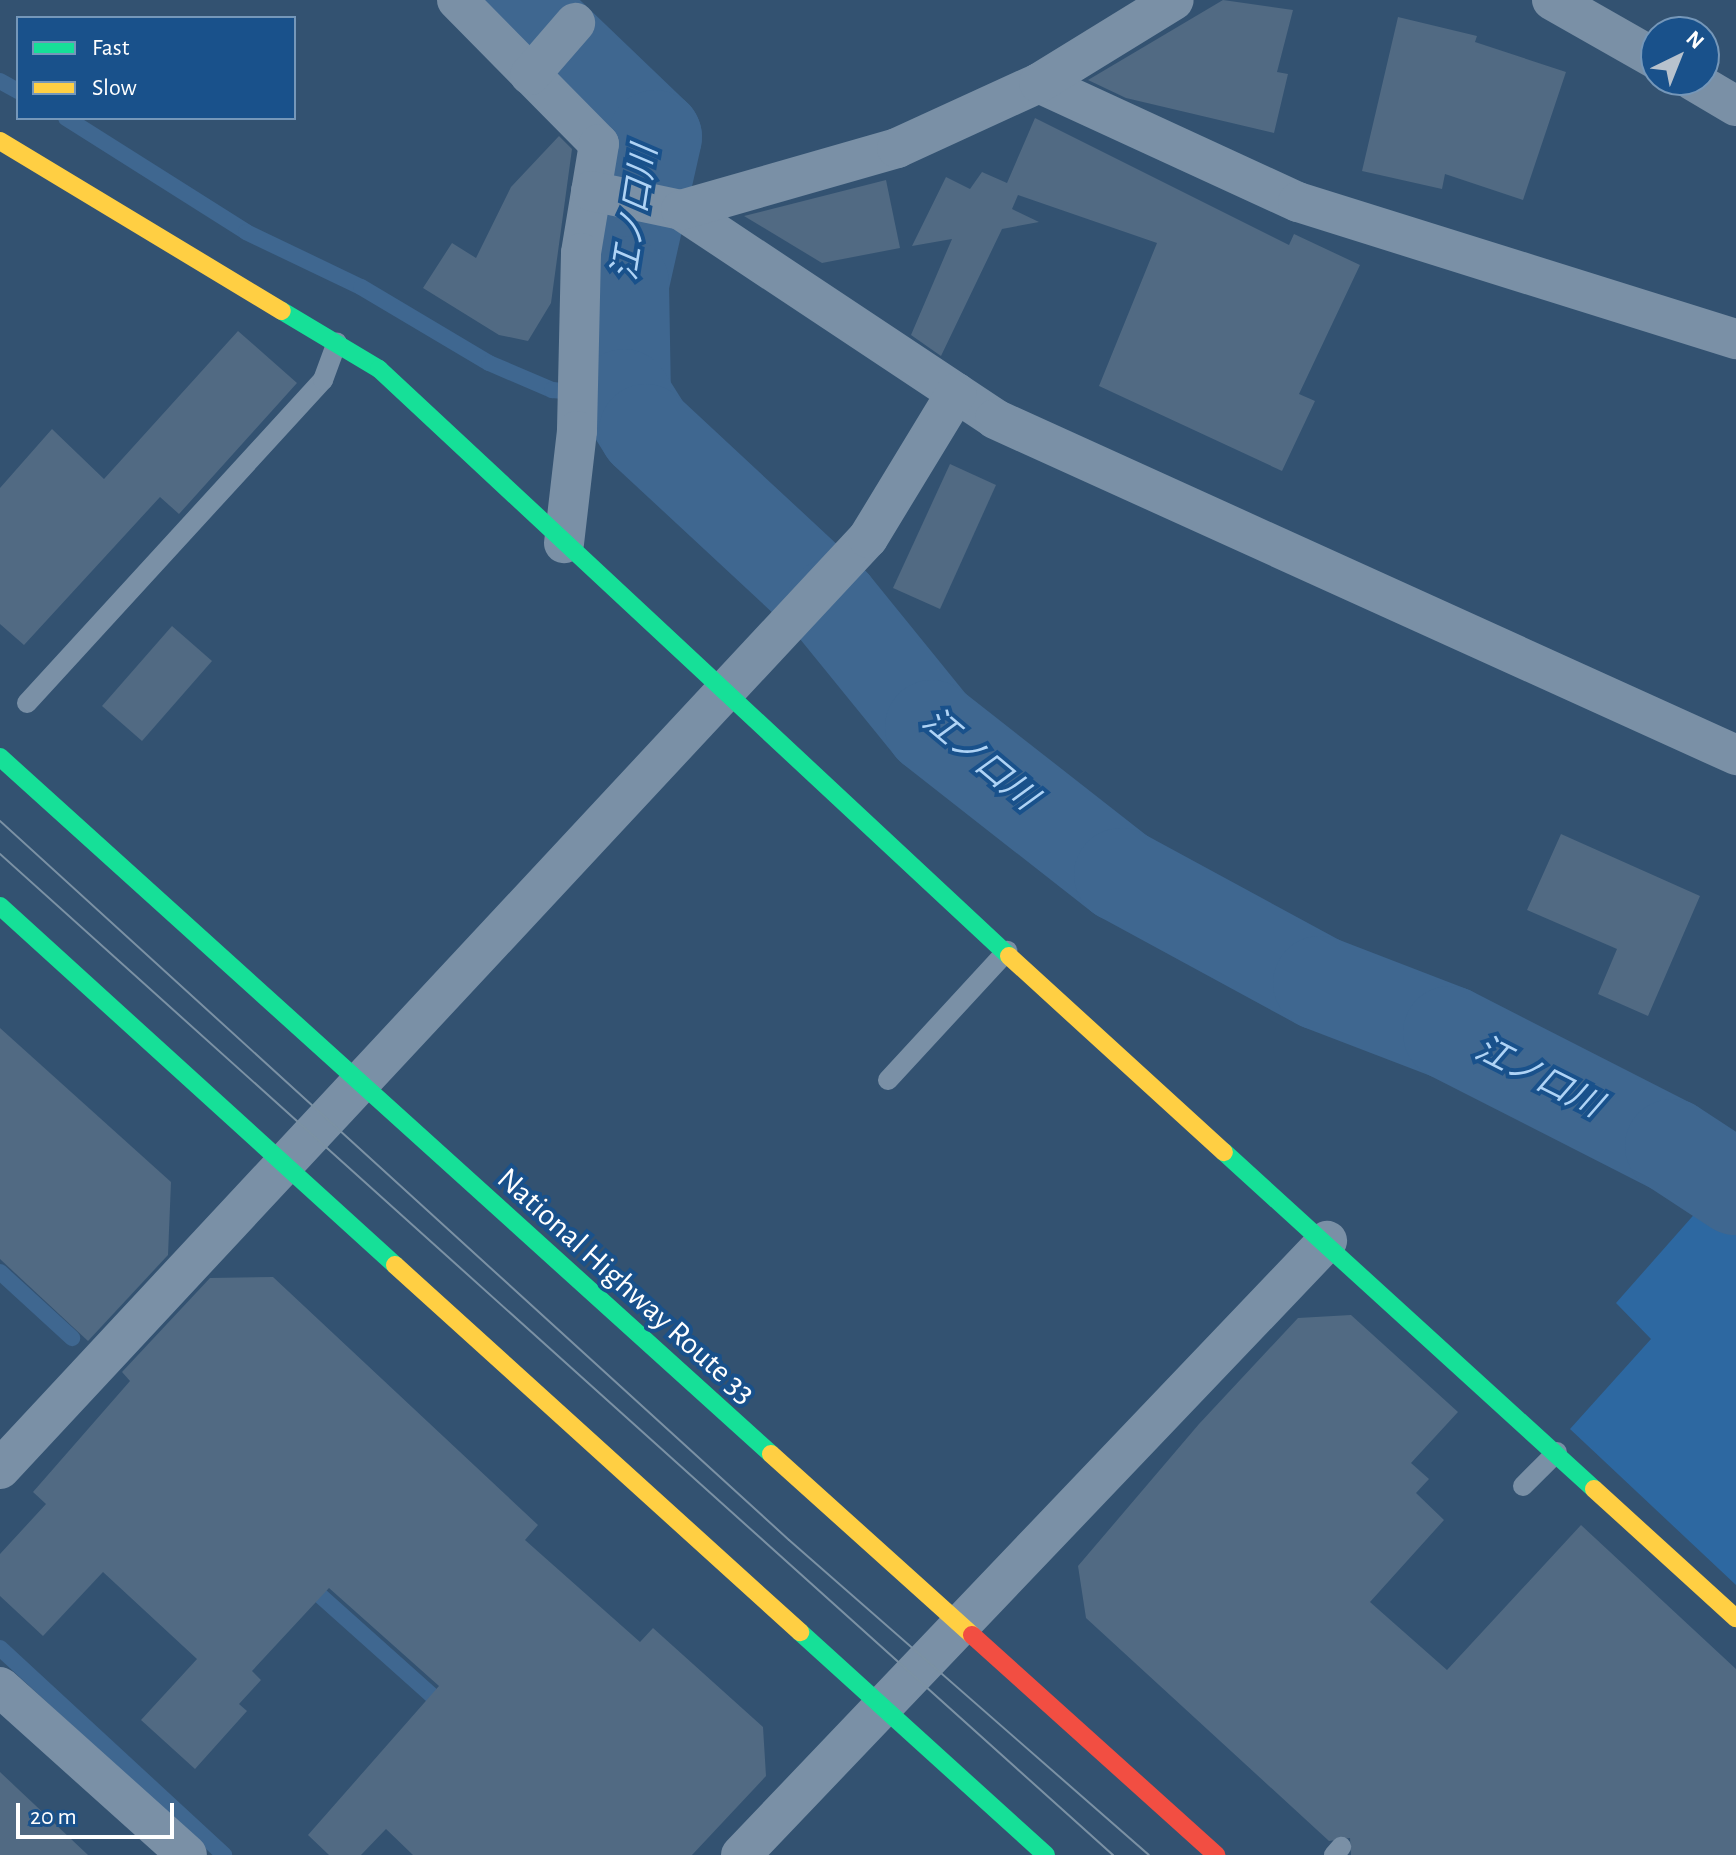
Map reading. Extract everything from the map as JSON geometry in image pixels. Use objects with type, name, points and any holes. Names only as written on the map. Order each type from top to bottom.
[{"type":"main road","points":[[0,141],[237,287],[339,338],[564,543],[723,694],[1009,950],[1736,1618]]},
{"type":"main road","name":"National Highway Route 33","points":[[0,757],[357,1085],[1216,1855]]},
{"type":"main road","points":[[0,906],[1046,1855]]},
{"type":"street","points":[[457,0],[537,67],[599,144],[600,192],[575,360],[577,431],[564,543]]},
{"type":"street","points":[[681,210],[897,148],[1039,83],[1174,0]]},
{"type":"street","points":[[1552,0],[1640,50]]},
{"type":"street","points":[[537,67],[575,23]]},
{"type":"street","points":[[1039,83],[1298,202],[1736,339]]},
{"type":"street","points":[[600,192],[681,210],[995,419],[1736,755]]},
{"type":"street","points":[[0,1469],[794,618],[852,552],[956,393]]},
{"type":"street","points":[[741,1855],[1327,1241]]},
{"type":"street","points":[[0,1687],[187,1855]]},
{"type":"lane","points":[[27,703],[323,380],[339,338]]},
{"type":"lane","points":[[888,1080],[1009,950]]},
{"type":"lane","points":[[1523,1486],[1557,1452]]},
{"type":"shaded area","points":[[1714,1192],[1736,1206],[1736,1585],[1570,1429],[1651,1339],[1616,1303]]},
{"type":"building","points":[[1223,0],[1293,10],[1277,72],[1288,74],[1274,133],[1126,98],[1088,80]]},
{"type":"building","points":[[1398,17],[1477,36],[1475,42],[1566,72],[1523,200],[1445,174],[1442,189],[1362,171]]},
{"type":"building","points":[[1035,118],[1289,245],[1294,234],[1360,265],[1299,394],[1315,401],[1282,471],[1099,386],[1157,243],[1018,195],[1012,209],[1039,222],[1002,229],[941,356],[911,335],[952,239],[912,246],[946,177],[970,189],[982,172],[1007,183]]},
{"type":"building","points":[[559,136],[572,149],[551,303],[528,341],[499,335],[423,288],[452,243],[476,258],[511,187]]},
{"type":"building","points":[[886,180],[900,248],[822,263],[744,216]]},
{"type":"building","points":[[238,331],[297,383],[179,514],[160,497],[24,645],[0,624],[0,488],[52,429],[104,479]]},
{"type":"building","points":[[950,464],[996,485],[940,609],[893,588]]},
{"type":"building","points":[[172,626],[212,661],[142,741],[102,706]]},
{"type":"building","points":[[1561,834],[1700,896],[1648,1016],[1598,994],[1617,949],[1527,910]]},
{"type":"building","points":[[0,1028],[171,1182],[168,1255],[88,1341],[0,1259]]},
{"type":"building","points":[[273,1277],[538,1525],[525,1540],[640,1642],[653,1628],[763,1727],[766,1776],[692,1855],[413,1855],[386,1829],[361,1855],[329,1855],[308,1835],[439,1686],[329,1588],[252,1671],[261,1680],[239,1704],[247,1711],[195,1769],[141,1720],[197,1659],[103,1572],[43,1636],[0,1596],[0,1554],[46,1504],[33,1492],[130,1381],[122,1372],[210,1278]]},
{"type":"building","points":[[1351,1315],[1458,1412],[1411,1463],[1429,1479],[1416,1493],[1444,1520],[1370,1602],[1447,1670],[1581,1525],[1736,1669],[1736,1855],[1351,1855],[1350,1838],[1329,1841],[1086,1618],[1078,1566],[1199,1424],[1298,1318]]},
{"type":"building","points":[[0,1772],[88,1855],[0,1855]]},
{"type":"waterway","name":"江ノ口川","points":[[512,0],[655,137],[622,283],[624,396],[646,431],[833,605],[932,727],[1121,875],[1320,983],[1450,1033],[1672,1146],[1736,1188]]},
{"type":"waterway","points":[[0,81],[16,90]]},
{"type":"waterway","points":[[69,120],[246,232],[361,287],[489,363],[552,390],[624,396]]},
{"type":"waterway","points":[[0,1272],[72,1338]]},
{"type":"waterway","points":[[305,1582],[446,1708]]},
{"type":"waterway","points":[[0,1648],[224,1855]]},
{"type":"tram line","points":[[0,821],[789,1540],[1149,1855]]},
{"type":"tram line","points":[[0,854],[1113,1855]]},
{"type":"traffic: fast","points":[[282,311],[379,369],[1009,956]]},
{"type":"traffic: fast","points":[[0,757],[771,1454]]},
{"type":"traffic: fast","points":[[0,906],[395,1265]]},
{"type":"traffic: fast","points":[[1224,1152],[1594,1489]]},
{"type":"traffic: fast","points":[[800,1632],[1046,1855]]},
{"type":"traffic: slow","points":[[0,141],[282,311]]},
{"type":"traffic: slow","points":[[1009,956],[1224,1152]]},
{"type":"traffic: slow","points":[[395,1265],[800,1632]]},
{"type":"traffic: slow","points":[[771,1454],[972,1635]]},
{"type":"traffic: slow","points":[[1594,1489],[1736,1618]]},
{"type":"traffic: jam","points":[[972,1635],[1216,1855]]}]
